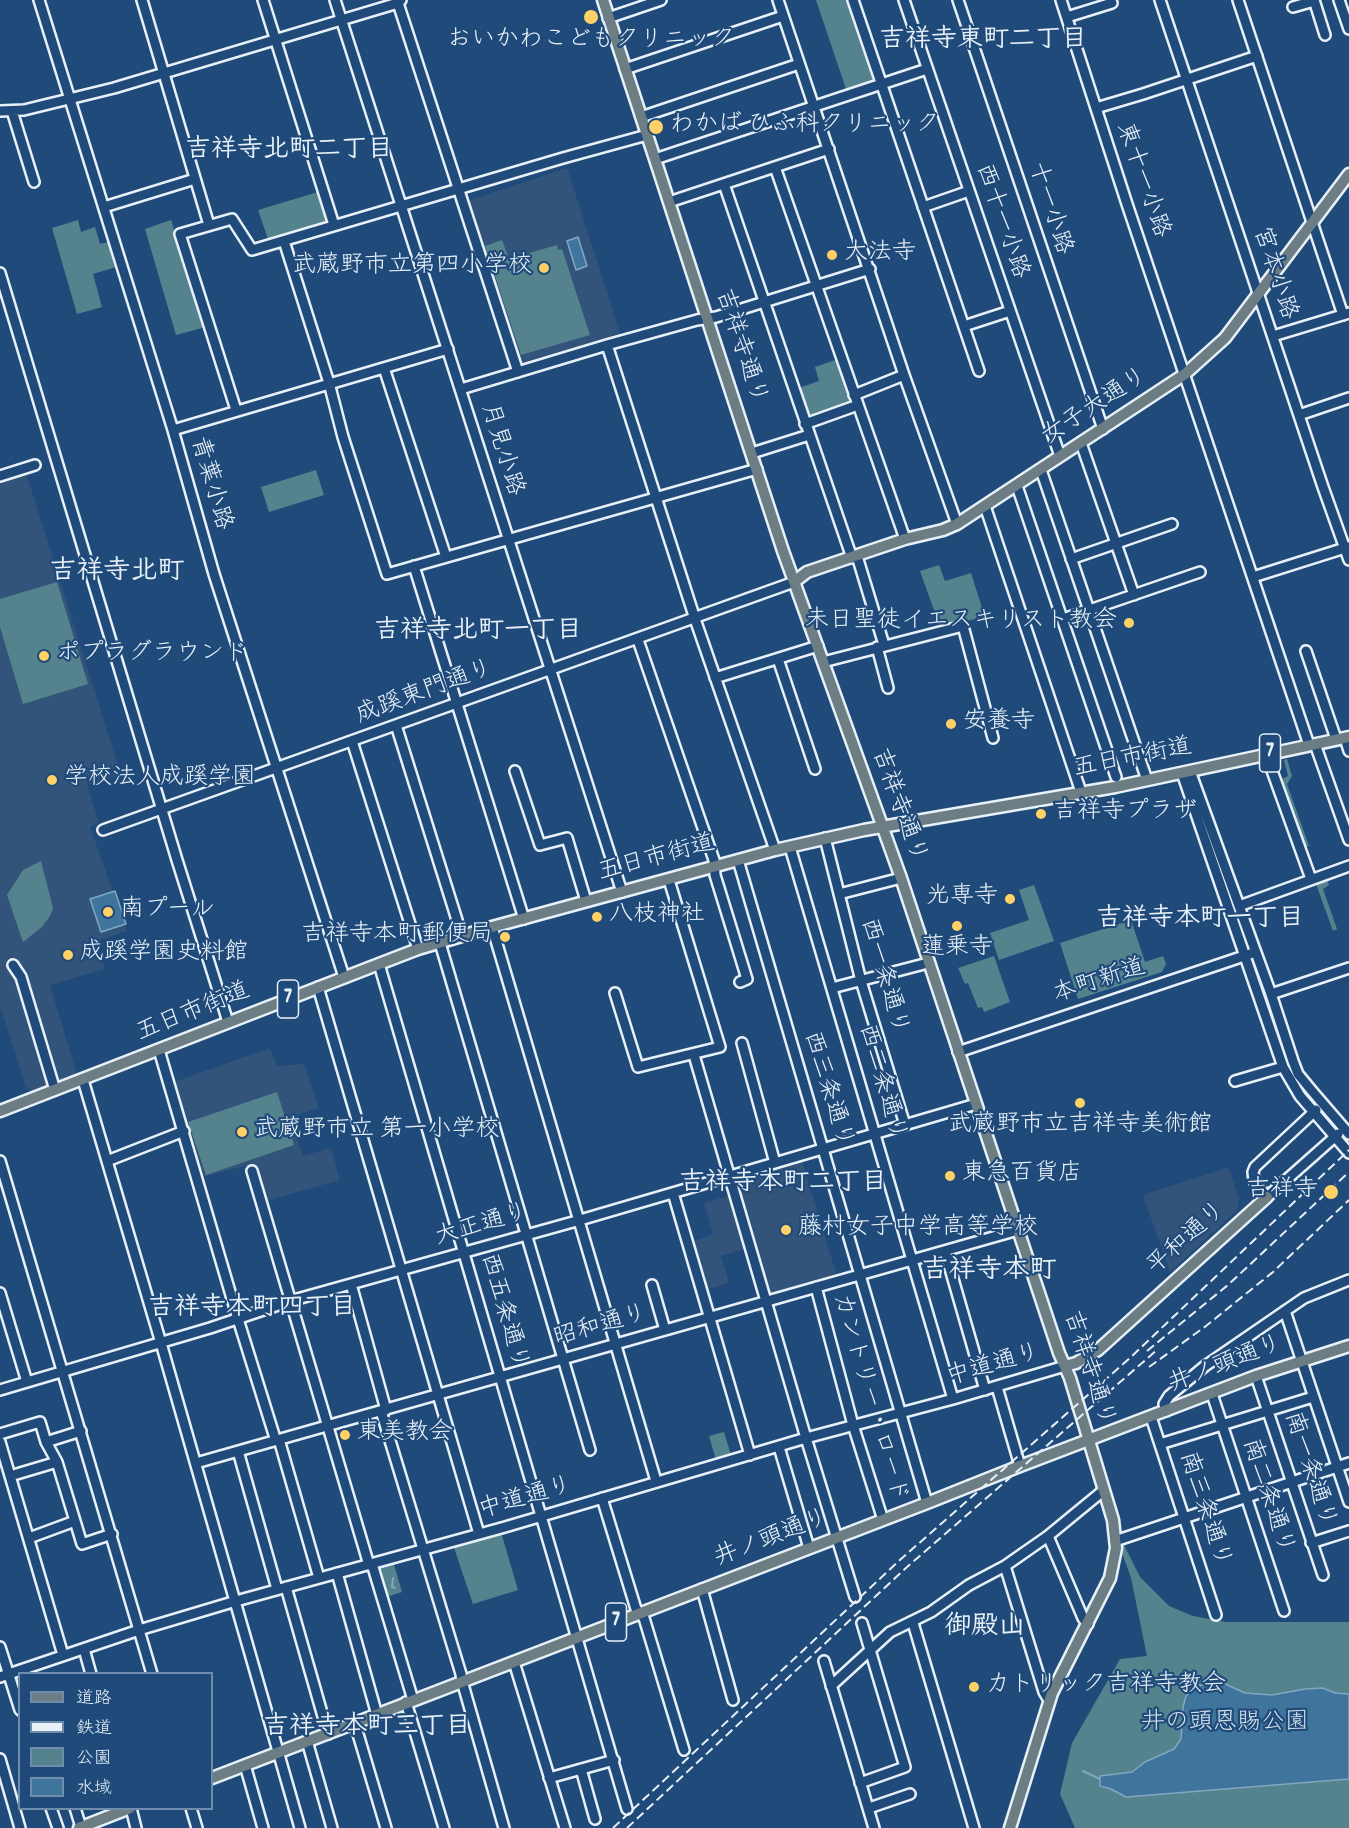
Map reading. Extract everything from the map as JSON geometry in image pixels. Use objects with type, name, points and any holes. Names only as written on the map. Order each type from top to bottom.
[{"type":"main road","name":"吉祥寺通り","points":[[603,0],[794,582],[901,878],[1065,1366],[1113,1520],[1115,1541],[1110,1578],[1049,1700],[1010,1828]]},
{"type":"main road","name":"女子大通り","points":[[794,582],[807,572],[904,539],[943,530],[957,524],[1185,374],[1225,338],[1349,175]]},
{"type":"main road","name":"五日市街道","points":[[1,1108],[83,1080],[418,949],[492,927],[775,850],[882,825],[1147,780],[1343,738]]},
{"type":"main road","name":"平和通り","points":[[1065,1366],[1076,1363],[1098,1350],[1267,1197]]},
{"type":"main road","name":"井ノ頭通り","points":[[213,1778],[1256,1376],[1349,1346]]},
{"type":"main road","points":[[80,1828],[106,1824],[129,1810]]},
{"type":"street","name":"青葉小路","points":[[39,0],[173,430],[214,574],[344,977]]},
{"type":"street","points":[[142,0],[209,225]]},
{"type":"street","points":[[263,0],[334,225]]},
{"type":"street","name":"月見小路","points":[[335,0],[622,892]]},
{"type":"street","points":[[608,18],[661,0]]},
{"type":"street","points":[[778,0],[904,375],[957,524]]},
{"type":"street","points":[[853,0],[979,371]]},
{"type":"street","name":"西十一小路","points":[[904,0],[1060,456]]},
{"type":"street","name":"十一小路","points":[[958,0],[1103,429]]},
{"type":"street","name":"東十一小路","points":[[1061,0],[1253,577],[1312,744],[1349,840]]},
{"type":"street","name":"宮本小路","points":[[1160,0],[1299,415],[1347,547],[1349,560]]},
{"type":"street","points":[[1238,0],[1312,222],[1346,314],[1273,336]]},
{"type":"street","points":[[1293,7],[1314,0],[1325,35]]},
{"type":"street","points":[[1339,0],[1349,29]]},
{"type":"street","points":[[0,111],[24,110],[70,100],[399,1],[518,372]]},
{"type":"street","points":[[1067,17],[1112,3]]},
{"type":"street","points":[[625,69],[783,16]]},
{"type":"street","points":[[1096,108],[1257,56]]},
{"type":"street","points":[[641,117],[800,64]]},
{"type":"street","points":[[655,159],[927,69]]},
{"type":"street","points":[[12,111],[34,182]]},
{"type":"street","points":[[236,410],[180,234],[232,219],[252,250],[647,135]]},
{"type":"street","points":[[669,202],[829,149]]},
{"type":"street","points":[[775,167],[904,539]]},
{"type":"street","points":[[104,207],[195,179]]},
{"type":"street","points":[[724,184],[805,424],[854,557],[880,646],[888,688]]},
{"type":"street","points":[[923,207],[969,191]]},
{"type":"street","points":[[284,241],[387,574],[757,469]]},
{"type":"street","points":[[461,389],[607,345],[764,302],[870,269]]},
{"type":"street","points":[[0,273],[228,1022]]},
{"type":"street","points":[[964,326],[1010,311]]},
{"type":"street","points":[[607,345],[695,619],[775,850]]},
{"type":"street","points":[[173,430],[448,349]]},
{"type":"street","points":[[384,368],[446,557]]},
{"type":"street","points":[[854,394],[904,375]]},
{"type":"street","points":[[1299,415],[1349,398]]},
{"type":"street","points":[[805,424],[858,405]]},
{"type":"street","points":[[752,453],[809,435]]},
{"type":"street","points":[[1081,443],[1134,595]]},
{"type":"street","points":[[0,476],[35,465]]},
{"type":"street","points":[[1041,470],[1147,780]]},
{"type":"street","points":[[1017,486],[1116,777]]},
{"type":"street","points":[[985,506],[1081,792]]},
{"type":"street","points":[[1071,559],[1172,524]]},
{"type":"street","points":[[1253,577],[1347,547]]},
{"type":"street","points":[[414,566],[524,919]]},
{"type":"street","points":[[1063,619],[1200,572]]},
{"type":"street","name":"成蹊東門通り","points":[[103,830],[638,640],[794,582]]},
{"type":"street","points":[[823,662],[963,626],[993,738]]},
{"type":"street","points":[[638,640],[715,866],[747,979],[740,982]]},
{"type":"street","points":[[715,678],[818,646]]},
{"type":"street","points":[[1306,651],[1349,751]]},
{"type":"street","points":[[778,659],[815,769]]},
{"type":"street","points":[[396,725],[462,936]]},
{"type":"street","points":[[352,741],[418,949]]},
{"type":"street","points":[[1266,754],[1311,879]]},
{"type":"street","points":[[515,771],[540,846],[567,838],[586,902]]},
{"type":"street","points":[[1186,772],[1239,906],[1298,1074],[1322,1104],[1348,1130]]},
{"type":"street","points":[[1186,772],[1283,1067],[1313,1112],[1349,1153]]},
{"type":"street","name":"西一条通り","points":[[825,838],[861,981],[905,1125]]},
{"type":"street","name":"西二条通り","points":[[790,847],[953,1399]]},
{"type":"street","name":"西三条通り","points":[[738,860],[927,1503]]},
{"type":"street","points":[[1239,906],[1349,866]]},
{"type":"street","points":[[839,894],[901,878]]},
{"type":"street","points":[[615,993],[638,1067],[720,1047],[669,880]]},
{"type":"street","points":[[492,927],[656,1482]]},
{"type":"street","points":[[440,942],[561,1360],[590,1450]]},
{"type":"street","name":"本町新道","points":[[958,1052],[1255,952]]},
{"type":"street","points":[[832,988],[928,963]]},
{"type":"street","name":"西五条通り","points":[[379,964],[627,1809]]},
{"type":"street","points":[[13,965],[21,977],[55,1090]]},
{"type":"street","points":[[1271,994],[1346,969]]},
{"type":"street","points":[[318,987],[479,1534]]},
{"type":"street","points":[[742,1043],[775,1163]]},
{"type":"street","points":[[159,1050],[238,1319],[277,1440],[280,1443],[319,1578]]},
{"type":"street","points":[[694,1055],[855,1597]]},
{"type":"street","points":[[1235,1081],[1283,1067]]},
{"type":"street","points":[[83,1080],[300,1828]]},
{"type":"street","name":"大正通り","points":[[0,1390],[161,1343],[291,1301],[674,1193],[976,1104]]},
{"type":"street","points":[[1267,1197],[1254,1181],[1254,1169],[1322,1104]]},
{"type":"street","name":"平和通り","points":[[1267,1197],[1335,1137],[1348,1130]]},
{"type":"street","points":[[107,1161],[184,1131]]},
{"type":"street","points":[[0,1161],[151,1672]]},
{"type":"street","points":[[252,1172],[370,1564],[444,1828]]},
{"type":"street","points":[[674,1193],[750,1455]]},
{"type":"street","name":"昭和通り","points":[[196,1464],[1018,1230]]},
{"type":"street","points":[[945,1251],[985,1390]]},
{"type":"street","points":[[1166,1411],[1164,1404],[1169,1396],[1205,1366],[1285,1311],[1312,1295],[1349,1280]]},
{"type":"street","points":[[351,1284],[422,1550],[461,1674],[504,1828]]},
{"type":"street","points":[[652,1285],[665,1330]]},
{"type":"street","name":"カントリー・ロード","points":[[816,1287],[853,1425],[883,1520]]},
{"type":"street","points":[[0,1293],[27,1382]]},
{"type":"street","points":[[1285,1311],[1349,1502]]},
{"type":"street","name":"中道通り","points":[[35,1669],[63,1655],[236,1601],[479,1534],[806,1438],[997,1387],[1065,1366]]},
{"type":"street","name":"南一条通り","points":[[1256,1376],[1323,1575]]},
{"type":"street","points":[[997,1387],[1020,1466]]},
{"type":"street","name":"南二条通り","points":[[1212,1394],[1284,1611]]},
{"type":"street","points":[[1160,1444],[1313,1397]]},
{"type":"street","name":"南三条通り","points":[[1151,1417],[1216,1615]]},
{"type":"street","points":[[0,1434],[40,1422],[46,1442],[57,1461],[82,1544],[111,1534]]},
{"type":"street","points":[[46,1442],[81,1431]]},
{"type":"street","points":[[0,1442],[63,1655]]},
{"type":"street","points":[[779,1447],[809,1548]]},
{"type":"street","points":[[238,1451],[328,1734]]},
{"type":"street","points":[[10,1476],[57,1461]]},
{"type":"street","points":[[1115,1541],[1349,1463]]},
{"type":"street","points":[[831,1686],[890,1632],[912,1623],[969,1585],[1005,1566],[1048,1536],[1104,1490]]},
{"type":"street","points":[[602,1498],[636,1609],[644,1618],[684,1750]]},
{"type":"street","points":[[28,1538],[75,1521]]},
{"type":"street","points":[[1311,1543],[1349,1531]]},
{"type":"street","points":[[1048,1536],[1083,1618],[1088,1624]]},
{"type":"street","points":[[1005,1566],[1044,1692],[1049,1700]]},
{"type":"street","points":[[337,1574],[377,1714]]},
{"type":"street","points":[[702,1589],[733,1701]]},
{"type":"street","points":[[860,1784],[905,1767],[862,1623]]},
{"type":"street","points":[[912,1623],[974,1828]]},
{"type":"street","points":[[0,1647],[4,1676],[18,1706]]},
{"type":"street","points":[[84,1649],[90,1672]]},
{"type":"street","points":[[824,1661],[874,1828]]},
{"type":"street","points":[[514,1662],[565,1828]]},
{"type":"street","points":[[355,1724],[386,1828]]},
{"type":"street","points":[[307,1741],[332,1828]]},
{"type":"street","points":[[0,1759],[20,1828]]},
{"type":"street","points":[[549,1778],[614,1760]]},
{"type":"street","points":[[245,1765],[263,1828]]},
{"type":"street","points":[[581,1769],[595,1820]]},
{"type":"street","points":[[868,1809],[910,1794]]},
{"type":"street","points":[[51,1810],[58,1828]]},
{"type":"street","points":[[75,1810],[80,1828]]},
{"type":"street","points":[[131,1810],[136,1828]]},
{"type":"street","points":[[191,1810],[197,1828]]},
{"type":"shaded area","name":"武蔵野市立第四小学校","points":[[567,168],[621,336],[518,365],[467,201]]},
{"type":"shaded area","name":"学校法人成蹊学園","points":[[26,473],[121,775],[87,785],[99,823],[90,827],[127,931],[96,941],[105,969],[50,985],[77,1075],[33,1092],[26,1087],[0,1006],[0,482]]},
{"type":"shaded area","name":"武蔵野市立 第一小学校","points":[[270,1048],[277,1066],[304,1064],[319,1108],[290,1117],[303,1156],[331,1148],[340,1180],[266,1201],[252,1164],[203,1177],[174,1082]]},
{"type":"shaded area","name":"藤村女子中学高等学校","points":[[802,1161],[838,1280],[768,1298],[733,1180]]},
{"type":"shaded area","points":[[1226,1168],[1230,1170],[1239,1200],[1237,1211],[1170,1272],[1143,1195]]},
{"type":"shaded area","points":[[734,1194],[749,1248],[721,1256],[729,1283],[703,1291],[689,1242],[713,1235],[704,1203]]},
{"type":"green space","points":[[816,0],[848,0],[877,86],[848,95]]},
{"type":"green space","points":[[318,192],[327,223],[269,242],[258,210]]},
{"type":"green space","points":[[78,220],[81,232],[95,227],[100,244],[109,242],[116,267],[93,274],[102,307],[77,314],[52,228]]},
{"type":"green space","points":[[171,220],[206,327],[176,335],[145,229]]},
{"type":"green space","points":[[502,240],[509,259],[557,245],[558,250],[562,249],[590,335],[521,355],[485,246]]},
{"type":"green space","points":[[838,359],[853,402],[811,418],[806,416],[796,389],[819,381],[815,367]]},
{"type":"green space","points":[[316,470],[324,495],[269,512],[261,487]]},
{"type":"green space","points":[[939,565],[945,581],[971,573],[985,617],[940,627],[920,571]]},
{"type":"green space","name":"ポプラグラウンド","points":[[57,582],[88,684],[23,704],[0,627],[0,599]]},
{"type":"green space","points":[[1287,759],[1292,776],[1287,784],[1309,846],[1304,847],[1280,780],[1288,776],[1284,760]]},
{"type":"green space","points":[[41,861],[53,908],[42,927],[23,942],[7,895],[23,870]]},
{"type":"green space","points":[[1327,880],[1329,885],[1323,889],[1337,929],[1333,931],[1316,884]]},
{"type":"green space","points":[[1034,885],[1054,941],[999,960],[990,933],[1029,920],[1019,890]]},
{"type":"green space","points":[[1131,920],[1145,962],[1163,956],[1166,964],[1162,972],[1078,999],[1060,943]]},
{"type":"green space","points":[[994,956],[1010,1002],[984,1012],[982,1007],[978,1008],[968,983],[965,984],[958,968]]},
{"type":"green space","points":[[277,1092],[294,1145],[206,1175],[188,1122]]},
{"type":"green space","points":[[724,1432],[731,1455],[716,1460],[709,1436]]},
{"type":"green space","points":[[501,1532],[518,1590],[473,1604],[453,1545]]},
{"type":"green space","name":"井の頭恩賜公園","points":[[1124,1545],[1140,1577],[1169,1606],[1193,1616],[1226,1622],[1349,1622],[1349,1828],[1075,1828],[1060,1794],[1072,1743],[1120,1659],[1147,1656],[1131,1578],[1121,1550]]},
{"type":"green space","points":[[393,1561],[402,1592],[386,1597],[376,1567]]},
{"type":"water","points":[[578,237],[587,266],[576,270],[567,241]]},
{"type":"water","name":"南プール","points":[[115,891],[126,924],[101,932],[90,899]]},
{"type":"water","points":[[1221,1682],[1245,1693],[1272,1695],[1323,1688],[1335,1693],[1349,1694],[1349,1779],[1126,1797],[1100,1786],[1100,1776],[1132,1772],[1145,1762],[1174,1749],[1181,1739],[1186,1696],[1196,1686]]},
{"type":"waterway","points":[[393,1578],[392,1587],[395,1588]]},
{"type":"waterway","points":[[1083,1771],[1100,1779]]},
{"type":"railway","points":[[613,1828],[901,1559],[1130,1358],[1349,1150]]},
{"type":"railway","points":[[1147,1351],[1228,1285],[1349,1172]]},
{"type":"railway","points":[[1149,1367],[1206,1326],[1273,1272],[1349,1200]]},
{"type":"railway","points":[[627,1828],[907,1567],[1157,1350]]},
{"type":"place","name":"おいかわこどもクリニック","points":[[591,17]]},
{"type":"place","name":"わかば ひふ科クリニック","points":[[656,127]]},
{"type":"place","name":"大法寺","points":[[832,255]]},
{"type":"place","name":"武蔵野市立第四小学校","points":[[544,268]]},
{"type":"place","name":"未日聖徒イエスキリスト教会","points":[[1129,623]]},
{"type":"place","name":"ポプラグラウンド","points":[[44,656]]},
{"type":"place","name":"安養寺","points":[[951,724]]},
{"type":"place","name":"学校法人成蹊学園","points":[[52,780]]},
{"type":"place","name":"吉祥寺プラザ","points":[[1041,814]]},
{"type":"place","name":"光専寺","points":[[1010,899]]},
{"type":"place","name":"南プール","points":[[108,912]]},
{"type":"place","name":"八枝神社","points":[[597,917]]},
{"type":"place","name":"蓮乗寺","points":[[957,926]]},
{"type":"place","name":"吉祥寺本町郵便局","points":[[505,937]]},
{"type":"place","name":"成蹊学園史料館","points":[[68,955]]},
{"type":"place","name":"武蔵野市立吉祥寺美術館","points":[[1080,1103]]},
{"type":"place","name":"武蔵野市立 第一小学校","points":[[242,1132]]},
{"type":"place","name":"東急百貨店","points":[[950,1176]]},
{"type":"place","name":"吉祥寺","points":[[1331,1192]]},
{"type":"place","name":"藤村女子中学高等学校","points":[[786,1230]]},
{"type":"place","name":"東美教会","points":[[345,1435]]},
{"type":"place","name":"カトリック吉祥寺教会","points":[[974,1687]]},
{"type":"district","name":"吉祥寺東町二丁目","points":[[983,42]]},
{"type":"district","name":"吉祥寺北町二丁目","points":[[289,152]]},
{"type":"district","name":"吉祥寺北町","points":[[117,574]]},
{"type":"district","name":"吉祥寺北町一丁目","points":[[478,633]]},
{"type":"district","name":"吉祥寺本町一丁目","points":[[1200,921]]},
{"type":"district","name":"吉祥寺本町二丁目","points":[[783,1185]]},
{"type":"district","name":"吉祥寺本町","points":[[989,1273]]},
{"type":"district","name":"吉祥寺本町四丁目","points":[[252,1310]]},
{"type":"district","name":"御殿山","points":[[985,1629]]},
{"type":"district","name":"吉祥寺本町三丁目","points":[[367,1729]]}]
